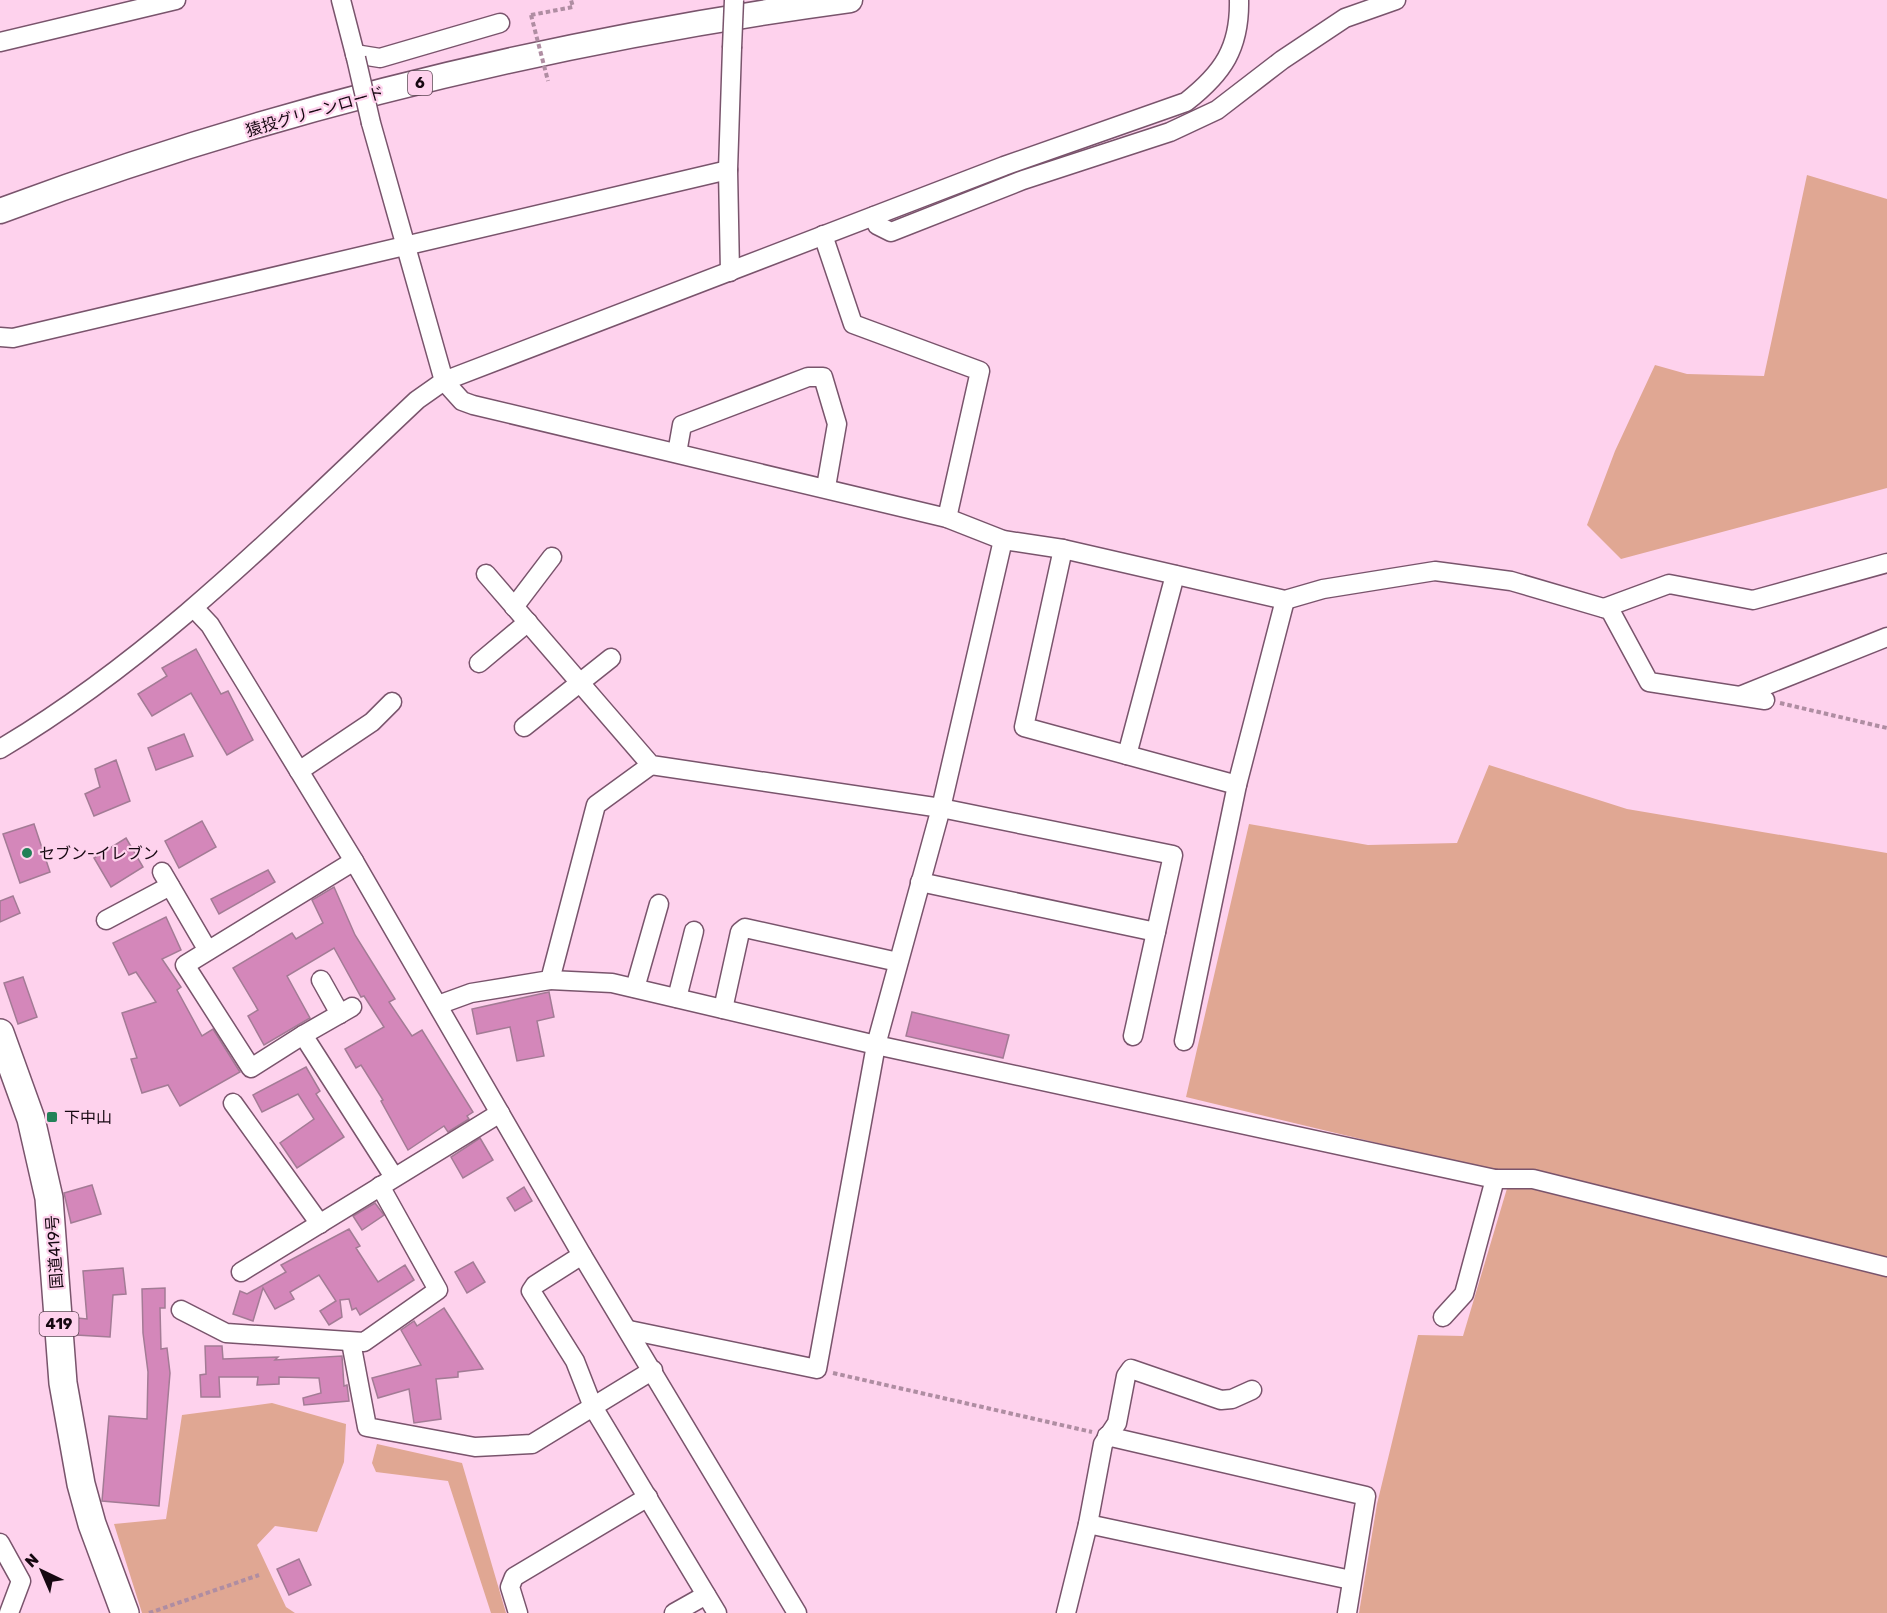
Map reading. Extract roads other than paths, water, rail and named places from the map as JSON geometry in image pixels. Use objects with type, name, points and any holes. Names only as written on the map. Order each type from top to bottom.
[{"type":"highway","name":"国道419号","points":[[0,1033],[31,1119],[50,1198],[63,1383],[81,1484],[92,1524],[125,1613]]},
{"type":"main road","name":"猿投グリーンロード","points":[[0,211],[152,158],[392,89],[580,46],[780,9],[850,0]]},
{"type":"main road","points":[[0,197],[178,144],[223,137]]},
{"type":"main road","points":[[0,221],[152,158]]},
{"type":"street","points":[[0,42],[140,4],[176,0]]},
{"type":"street","points":[[340,0],[371,123],[444,381],[462,401],[947,518],[1003,540],[1063,549],[1285,600],[1323,589],[1435,571],[1511,581],[1610,610],[1649,682],[1765,700]]},
{"type":"street","points":[[730,272],[728,170],[734,0]]},
{"type":"street","points":[[0,749],[48,721],[194,608],[417,400],[444,381],[1004,166],[1186,102],[1209,85],[1224,66],[1238,30],[1239,0]]},
{"type":"street","points":[[874,216],[877,225],[891,231],[1023,180],[1170,132],[1218,110],[1282,60],[1345,18],[1396,0]]},
{"type":"street","points":[[355,56],[380,58],[500,23]]},
{"type":"street","points":[[0,337],[13,338],[728,170]]},
{"type":"street","points":[[823,235],[853,324],[980,371],[947,518]]},
{"type":"street","points":[[677,453],[682,425],[808,377],[823,378],[837,424],[826,487]]},
{"type":"street","points":[[629,1330],[817,1369],[876,1045],[941,808],[1003,540]]},
{"type":"street","points":[[1063,549],[1024,727],[1237,785]]},
{"type":"street","points":[[514,607],[552,557]]},
{"type":"street","points":[[1604,608],[1669,584],[1753,600],[1887,563]]},
{"type":"street","points":[[486,574],[651,765],[941,808],[1173,855],[1133,1036]]},
{"type":"street","points":[[1127,755],[1175,575]]},
{"type":"street","points":[[1184,1041],[1237,785],[1285,600]]},
{"type":"street","points":[[194,608],[210,625],[354,861],[582,1255],[797,1613]]},
{"type":"street","points":[[479,663],[528,622]]},
{"type":"street","points":[[1740,696],[1887,638]]},
{"type":"street","points":[[524,728],[611,658]]},
{"type":"street","points":[[299,771],[372,722],[392,702]]},
{"type":"street","points":[[550,980],[596,805],[651,765]]},
{"type":"street","points":[[321,980],[346,1010],[251,1068],[185,965],[354,861]]},
{"type":"street","points":[[106,920],[166,879],[207,950]]},
{"type":"street","points":[[920,882],[1156,933]]},
{"type":"street","points":[[635,988],[659,904]]},
{"type":"street","points":[[723,1009],[740,932],[746,928],[898,962]]},
{"type":"street","points":[[677,998],[694,931]]},
{"type":"street","points":[[438,1005],[471,993],[550,980],[612,983],[876,1045],[1495,1179],[1533,1179],[1887,1267]]},
{"type":"street","points":[[181,1310],[226,1333],[364,1342],[438,1290],[387,1182],[303,1035]]},
{"type":"street","points":[[233,1103],[320,1224]]},
{"type":"street","points":[[241,1272],[500,1113]]},
{"type":"street","points":[[1443,1317],[1464,1294],[1495,1179]]},
{"type":"street","points":[[582,1255],[535,1285],[531,1291],[575,1361],[593,1407],[717,1613]]},
{"type":"street","points":[[351,1341],[367,1427],[475,1447],[532,1444],[653,1371]]},
{"type":"street","points":[[1069,1612],[1103,1444],[1117,1423],[1126,1376],[1131,1370],[1221,1400],[1232,1399],[1252,1390]]},
{"type":"street","points":[[1107,1436],[1366,1496],[1347,1613]]},
{"type":"street","points":[[518,1613],[510,1587],[514,1577],[648,1497]]},
{"type":"street","points":[[1088,1524],[1351,1580]]},
{"type":"street","points":[[0,1543],[21,1581],[9,1613]]},
{"type":"street","points":[[674,1613],[706,1595]]},
{"type":"place","name":"セブン-イレブン","points":[[27,853]]},
{"type":"place","name":"下中山","points":[[52,1117]]}]
